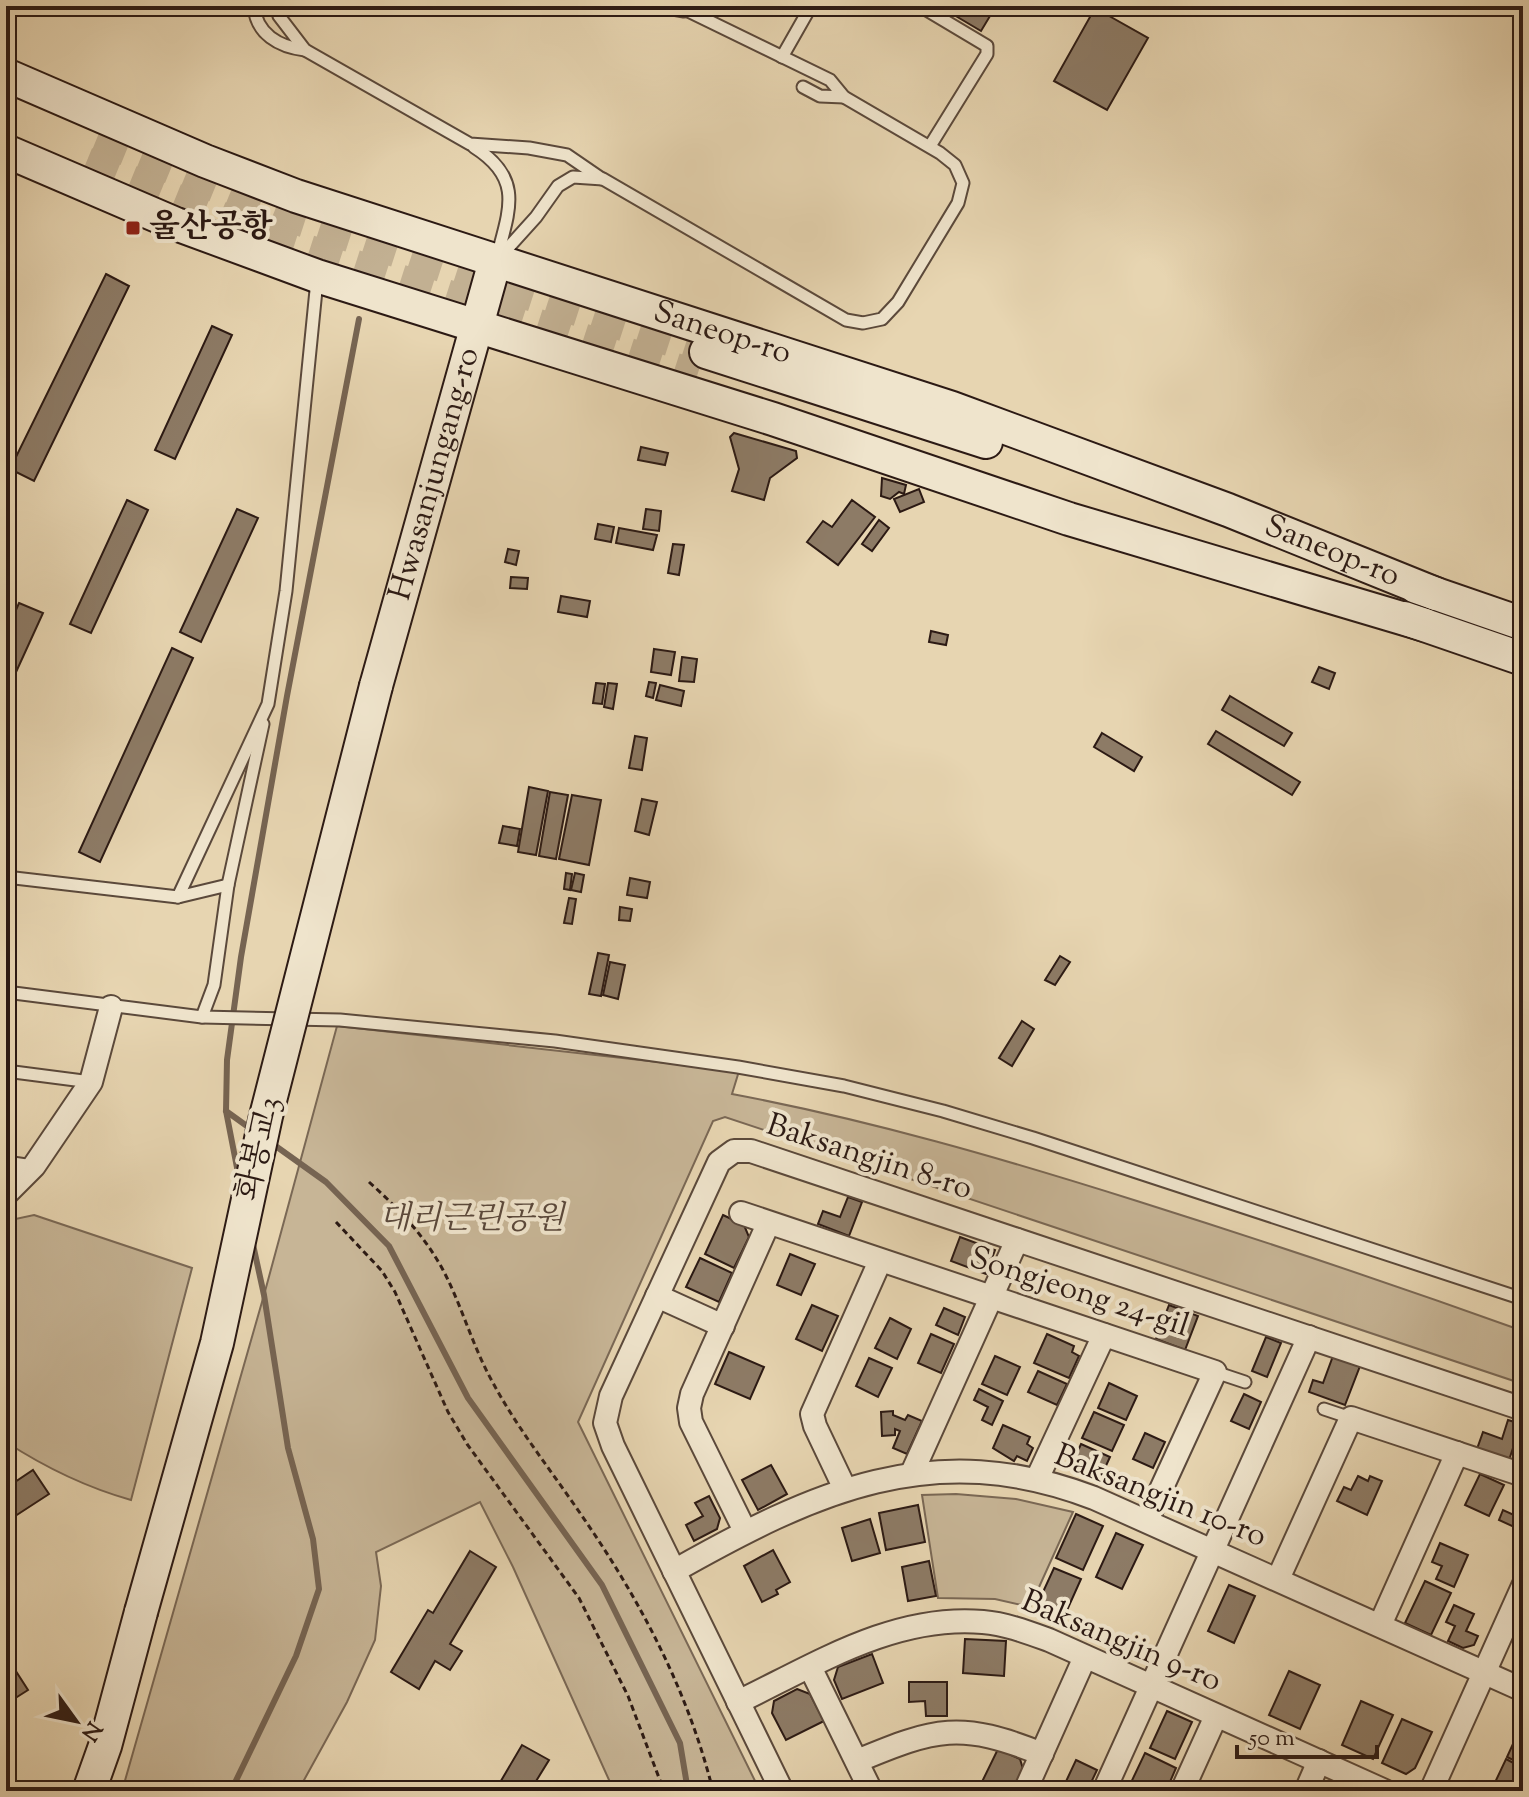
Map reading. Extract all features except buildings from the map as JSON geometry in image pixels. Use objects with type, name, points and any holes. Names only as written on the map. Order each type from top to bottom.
[{"type":"main road","name":"Saneop-ro","points":[[6,75],[205,161],[283,191],[952,408],[1133,473],[1436,594]]},
{"type":"main road","points":[[6,98],[91,151],[6,129]]},
{"type":"main road","name":"Saneop-ro","points":[[6,151],[176,224],[317,276],[773,419],[1083,524],[1425,625]]},
{"type":"main road","name":"Hwasanjungang-ro","points":[[376,686],[495,261]]},
{"type":"main road","name":"Saneop-ro","points":[[1523,624],[1210,516],[702,364],[997,476],[1523,659]]},
{"type":"main road","name":"화봉교3","points":[[89,1791],[105,1746],[217,1343],[266,1116],[376,686]]},
{"type":"street","points":[[6,1194],[34,1166],[91,1082],[111,1007]]},
{"type":"street","name":"Baksangjin 8-ro","points":[[782,1791],[613,1446],[605,1423],[611,1396],[719,1162],[725,1155],[742,1150],[1523,1409]]},
{"type":"street","name":"Songjeong 24-gil","points":[[741,1213],[1215,1372],[1147,1520]]},
{"type":"street","points":[[745,1531],[691,1422],[689,1408],[692,1394],[768,1224]]},
{"type":"street","points":[[912,1473],[1017,1240]]},
{"type":"street","points":[[845,1489],[812,1414],[880,1261]]},
{"type":"street","points":[[657,1296],[723,1326]]},
{"type":"street","points":[[1037,1479],[1104,1335]]},
{"type":"street","points":[[1104,1791],[1309,1337]]},
{"type":"street","points":[[1278,1579],[1351,1418],[1523,1475]]},
{"type":"street","points":[[1380,1625],[1457,1453]]},
{"type":"street","name":"Baksangjin 10-ro","points":[[674,1571],[745,1531],[845,1489],[912,1473],[969,1472],[1037,1479],[1147,1520],[1523,1690]]},
{"type":"street","points":[[1431,1791],[1523,1586]]},
{"type":"street","name":"Baksangjin 9-ro","points":[[738,1702],[895,1630],[955,1622],[984,1622],[1016,1628],[1049,1640],[1385,1791]]},
{"type":"street","points":[[1025,1791],[1085,1657]]},
{"type":"street","points":[[810,1667],[871,1791]]},
{"type":"street","points":[[1182,1791],[1216,1716]]},
{"type":"street","points":[[857,1761],[919,1736],[960,1732],[1003,1738],[1042,1754]]},
{"type":"street","points":[[1306,1791],[1319,1761]]},
{"type":"lane","points":[[254,6],[255,18],[269,37],[287,48],[305,50]]},
{"type":"lane","points":[[276,6],[279,16],[305,50],[493,159],[505,174],[509,192],[507,218],[495,261]]},
{"type":"lane","points":[[470,144],[529,148],[567,155],[846,320],[863,323],[882,319],[898,302],[958,203],[963,183],[955,165],[930,146],[844,97],[830,80],[684,9],[656,6]]},
{"type":"lane","points":[[782,57],[811,6]]},
{"type":"lane","points":[[920,6],[987,46],[987,54],[930,146]]},
{"type":"lane","points":[[803,87],[820,96],[844,97]]},
{"type":"lane","points":[[495,261],[536,217],[558,186],[573,177],[603,179]]},
{"type":"lane","points":[[202,1017],[214,985],[228,885],[268,704],[286,591],[317,276]]},
{"type":"lane","points":[[178,897],[268,704]]},
{"type":"lane","points":[[6,877],[178,897],[228,885]]},
{"type":"lane","points":[[6,992],[202,1017],[340,1020],[555,1041],[723,1064],[844,1086],[1033,1138],[1523,1299]]},
{"type":"lane","points":[[6,1071],[91,1082]]},
{"type":"lane","points":[[6,1162],[34,1166]]},
{"type":"lane","points":[[1215,1372],[1245,1382]]},
{"type":"lane","points":[[1324,1409],[1351,1418]]},
{"type":"path","points":[[369,1182],[404,1214],[425,1241],[443,1270],[491,1381],[625,1581],[679,1688],[696,1731],[713,1791]]},
{"type":"path","points":[[336,1222],[382,1271],[395,1292],[448,1412],[467,1444],[579,1598],[628,1696],[664,1791]]},
{"type":"green space","name":"대리근린공원","points":[[337,1026],[739,1071],[732,1094],[886,1128],[1037,1170],[1283,1248],[1523,1331],[1523,1384],[725,1117],[713,1121],[578,1422],[760,1791],[614,1791],[513,1567],[480,1502],[376,1552],[381,1586],[375,1640],[347,1702],[298,1791],[122,1791],[264,1295]]},
{"type":"green space","points":[[34,1215],[192,1268],[131,1500],[66,1476],[6,1442],[6,1221]]},
{"type":"green space","points":[[956,1494],[1016,1499],[1073,1512],[1030,1607],[995,1599],[938,1598],[922,1495]]},
{"type":"waterway","points":[[239,1178],[226,1111],[227,1060],[241,957],[359,319]]},
{"type":"waterway","points":[[226,1111],[251,1129]]},
{"type":"waterway","points":[[270,1142],[326,1182],[389,1246],[468,1398],[602,1585],[680,1743],[688,1791]]},
{"type":"waterway","points":[[231,1791],[296,1656],[319,1589],[313,1539],[288,1448],[264,1295],[252,1240]]},
{"type":"tunnel","points":[[97,138],[288,216],[706,352]]},
{"type":"tunnel","points":[[86,163],[278,241],[697,376]]},
{"type":"place","name":"울산공항","points":[[133,228]]}]
